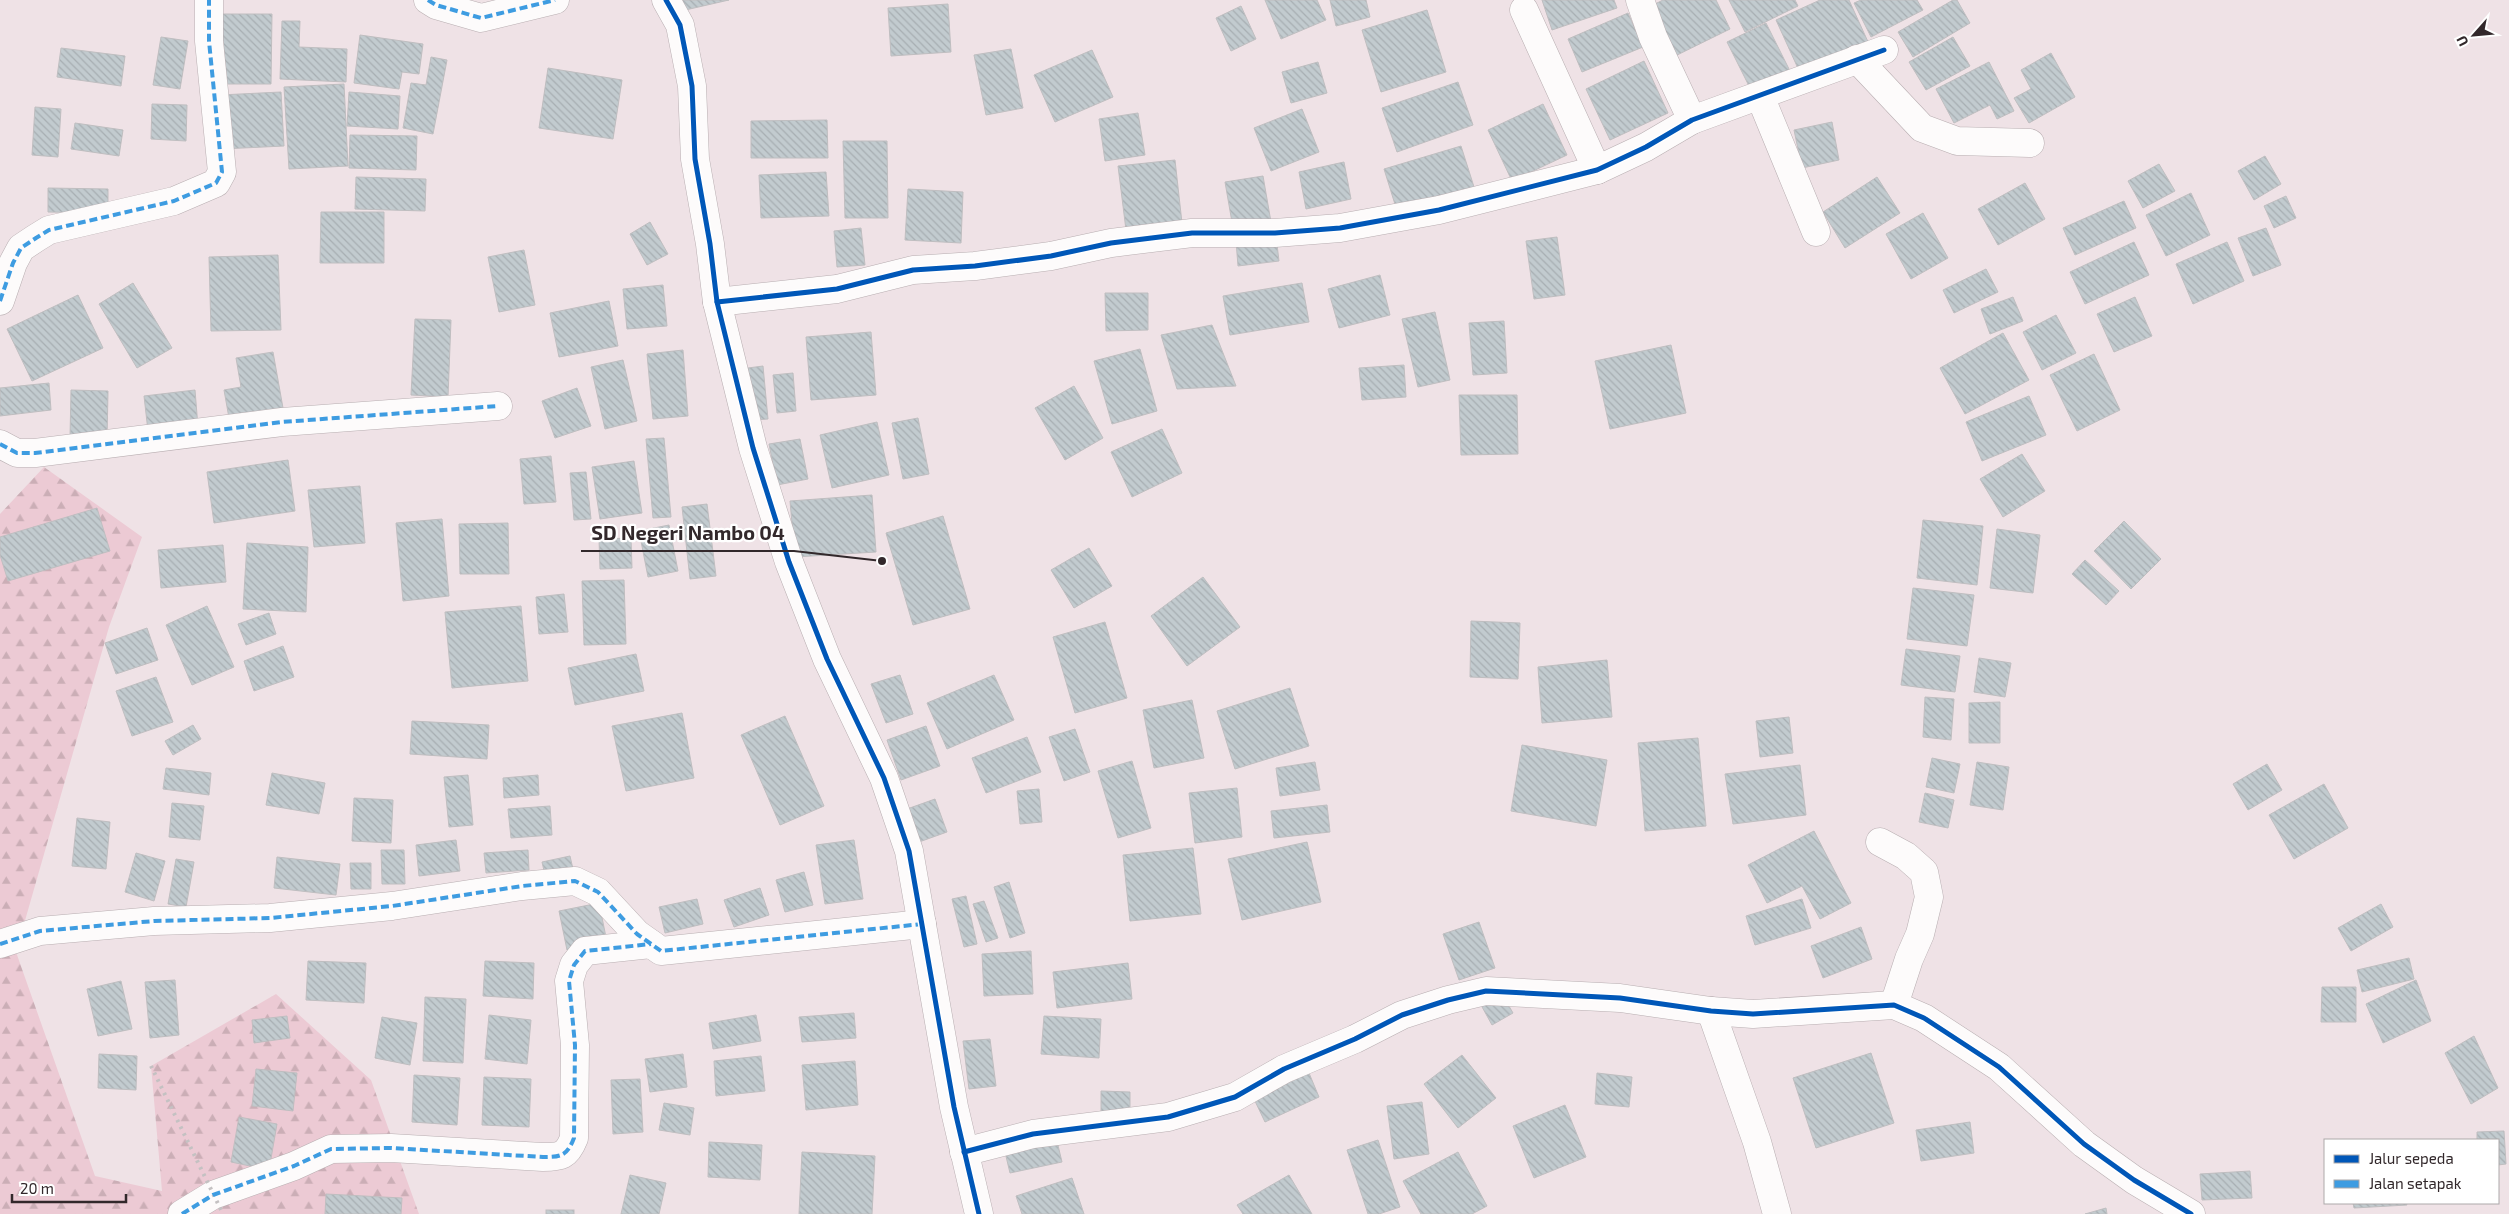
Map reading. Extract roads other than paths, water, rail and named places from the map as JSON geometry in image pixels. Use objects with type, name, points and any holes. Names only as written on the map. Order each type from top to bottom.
[{"type":"street","points":[[0,301],[13,263],[21,248],[49,230],[174,201],[216,184],[222,172],[209,41],[209,0]]},
{"type":"street","points":[[428,0],[436,5],[481,18],[555,0]]},
{"type":"street","points":[[666,0],[680,25],[692,86],[695,159],[710,244],[717,302],[753,448],[789,562],[826,659],[884,778],[909,850],[954,1107],[979,1214]]},
{"type":"street","points":[[1640,0],[1652,37],[1692,120]]},
{"type":"street","points":[[1524,10],[1597,170]]},
{"type":"street","points":[[717,302],[837,289],[913,270],[975,266],[1051,256],[1111,244],[1192,233],[1275,233],[1340,228],[1440,210],[1597,170],[1646,147],[1692,120],[1760,96],[1796,80],[1884,50]]},
{"type":"street","points":[[1857,59],[1922,128],[1957,141],[2030,143]]},
{"type":"street","points":[[1760,96],[1816,232]]},
{"type":"street","points":[[0,444],[18,452],[36,453],[282,422],[498,406]]},
{"type":"street","points":[[1880,842],[1906,856],[1924,872],[1929,898],[1920,934],[1909,959],[1894,1006]]},
{"type":"street","points":[[0,944],[40,931],[154,921],[280,917],[392,906],[522,886],[575,881],[598,892],[637,934],[661,951],[677,951],[922,924]]},
{"type":"street","points":[[182,1214],[213,1194],[294,1166],[331,1149],[391,1148],[558,1157],[569,1150],[574,1138],[575,1045],[569,981],[574,965],[585,951],[652,944]]},
{"type":"street","points":[[964,1152],[1033,1134],[1168,1117],[1235,1097],[1284,1069],[1355,1039],[1402,1014],[1486,991],[1620,998],[1754,1014],[1820,1008],[1894,1006],[1924,1018],[1999,1067],[2084,1144],[2134,1180],[2191,1214]]},
{"type":"street","points":[[1711,1010],[1757,1142],[1777,1214]]},
{"type":"railway","points":[[151,1066],[223,1214]]},
{"type":"place","name":"SD Negeri Nambo 04","points":[[882,561]]}]
